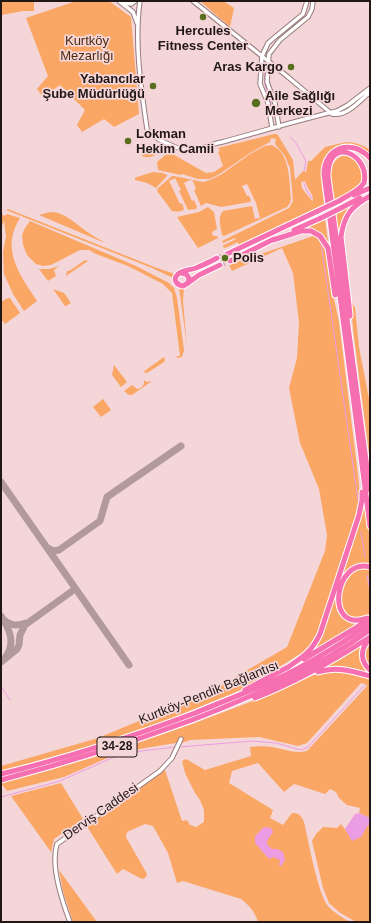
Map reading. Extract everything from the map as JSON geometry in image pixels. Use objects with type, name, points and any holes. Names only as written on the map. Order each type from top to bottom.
[{"type":"highway","points":[[370,158],[364,152],[356,148],[344,147],[330,155],[324,166],[325,190],[345,341],[365,474],[370,490]]},
{"type":"highway","points":[[339,202],[361,187],[367,178],[367,165],[356,153],[347,152],[338,155],[330,164],[328,174],[350,338],[370,526]]},
{"type":"highway","points":[[227,254],[370,188]]},
{"type":"highway","points":[[350,338],[349,306],[341,237],[342,226],[347,214],[356,204],[370,195]]},
{"type":"highway","points":[[230,261],[370,195]]},
{"type":"highway","points":[[273,240],[301,231],[314,232],[323,239],[328,248],[345,341]]},
{"type":"highway","points":[[217,258],[181,273],[176,276],[176,282],[181,286],[186,285],[199,275],[220,265]]},
{"type":"highway","points":[[181,273],[188,275],[188,283]]},
{"type":"highway","points":[[365,474],[370,484]]},
{"type":"highway","points":[[286,668],[309,652],[320,634],[359,515],[365,474]]},
{"type":"highway","points":[[370,567],[356,567],[349,573],[342,582],[338,600],[340,610],[347,618],[356,620],[370,617]]},
{"type":"highway","points":[[210,707],[310,656],[370,617]]},
{"type":"highway","name":"Kurtköy-Pendik Bağlantısı","points":[[1,774],[42,764],[109,744],[255,689],[331,650],[370,624]]},
{"type":"highway","name":"Kurtköy-Pendik Bağlantısı","points":[[1,780],[102,752],[231,705],[299,673],[335,653],[370,630]]},
{"type":"highway","points":[[231,705],[281,688],[304,677],[370,638]]},
{"type":"highway","points":[[370,638],[364,647],[362,657],[365,665],[370,670]]},
{"type":"highway","points":[[304,677],[328,669],[336,668],[370,676]]},
{"type":"street","points":[[120,1],[131,4],[135,1]]},
{"type":"street","points":[[120,1],[133,12],[138,26]]},
{"type":"street","points":[[140,1],[138,45],[147,129],[151,135],[177,148],[190,150],[200,149],[220,142],[343,109],[370,88]]},
{"type":"street","points":[[193,1],[269,61],[330,112],[335,114],[346,111],[370,92]]},
{"type":"street","points":[[272,128],[268,103],[260,84],[262,56],[268,44],[303,14],[307,1]]},
{"type":"street","points":[[279,127],[275,103],[267,82],[269,54],[286,35],[308,17],[312,9],[313,1]]},
{"type":"street","name":"Derviş Caddesi","points":[[70,922],[57,879],[55,858],[57,844],[160,771],[170,761],[180,741]]},
{"type":"green space","points":[[1,1],[34,1],[34,11],[23,11],[1,15]]},
{"type":"green space","name":"Kurtköy Mezarlığı","points":[[76,1],[109,1],[131,17],[139,114],[114,127],[104,119],[82,132],[77,125],[85,110],[60,85],[43,97],[37,89],[48,76],[26,18]]},
{"type":"green space","points":[[200,1],[223,1],[234,8],[230,27]]},
{"type":"green space","points":[[277,134],[293,160],[295,180],[303,171],[306,172],[308,161],[311,161],[325,147],[346,142],[355,143],[366,147],[370,151],[370,156],[358,147],[332,151],[327,157],[322,169],[324,204],[239,245],[238,242],[225,248],[222,246],[236,239],[235,238],[223,243],[222,241],[289,208],[293,201],[290,167],[285,156],[275,144],[276,139],[271,138],[270,142],[210,179],[198,179],[182,174],[158,170],[157,162],[169,152],[206,173],[214,172],[223,166],[218,148]],"holes":[[[305,181],[312,195],[312,201],[302,188],[301,182]]]},
{"type":"green space","points":[[158,144],[163,148],[156,155],[151,157],[141,156]]},
{"type":"green space","points":[[272,145],[283,155],[286,162],[291,199],[287,207],[224,236],[222,235],[220,222],[220,216],[223,211],[252,206],[255,219],[260,218],[256,203],[247,184],[242,186],[247,196],[249,196],[251,200],[250,202],[221,207],[206,203],[201,206],[194,190],[196,189],[192,180],[203,182],[210,180],[222,174],[250,154],[265,146]]},
{"type":"green space","points":[[353,155],[362,160],[365,174],[360,185],[351,192],[333,200],[331,180],[332,167],[339,157]]},
{"type":"green space","points":[[153,172],[167,175],[156,188],[147,183],[135,180],[137,177]]},
{"type":"green space","points":[[172,176],[191,180],[184,183],[192,201],[194,200],[197,207],[196,209],[188,210],[175,178],[169,181],[184,209],[177,212],[172,211],[157,191],[158,188]]},
{"type":"green space","points":[[351,206],[352,207],[342,223],[339,241],[334,215]]},
{"type":"green space","points":[[208,207],[214,212],[217,229],[212,232],[213,236],[217,236],[218,238],[198,248],[177,217],[199,212]]},
{"type":"green space","points":[[8,209],[175,274],[173,278],[152,268],[6,210]]},
{"type":"green space","points":[[50,212],[61,214],[105,243],[39,215]]},
{"type":"green space","points":[[1,213],[4,216],[7,214],[20,218],[14,229],[12,251],[24,281],[37,301],[24,311],[13,294],[4,274],[3,252],[6,236],[4,221],[1,228]]},
{"type":"green space","points":[[325,219],[329,249],[321,235],[315,231],[306,229],[307,227]]},
{"type":"green space","points":[[30,221],[136,266],[169,283],[174,288],[177,298],[184,350],[182,357],[178,358],[176,356],[180,356],[172,293],[163,284],[128,266],[89,250],[80,250],[51,265],[43,266],[36,264],[27,255],[23,245],[22,235]]},
{"type":"green space","points":[[316,235],[322,241],[325,248],[330,281],[339,322],[360,497],[358,509],[317,636],[308,649],[249,686],[229,695],[160,723],[92,746],[1,771],[1,766],[98,738],[187,701],[206,696],[215,689],[287,647],[325,551],[327,535],[319,489],[300,443],[289,388],[297,358],[299,322],[293,273],[282,248],[232,271],[229,265]]},
{"type":"green space","points":[[85,260],[88,261],[66,276],[67,271]]},
{"type":"green space","points":[[59,266],[54,270],[56,276],[48,281],[39,269],[49,269]]},
{"type":"green space","points":[[179,287],[184,287],[183,301],[187,346]]},
{"type":"green space","points":[[53,289],[64,293],[71,303],[65,306]]},
{"type":"green space","points":[[10,298],[20,313],[5,324],[3,321],[1,322],[1,302]]},
{"type":"green space","points":[[350,299],[355,308],[359,347],[370,404],[370,462],[354,337]]},
{"type":"green space","points":[[164,357],[164,362],[147,373],[143,372]]},
{"type":"green space","points":[[114,365],[127,382],[121,387],[112,375]]},
{"type":"green space","points":[[144,380],[147,382],[152,381],[132,395],[129,395],[124,391],[132,385],[137,389],[141,388],[144,384]]},
{"type":"green space","points":[[103,399],[111,410],[101,417],[93,407]]},
{"type":"green space","points":[[364,502],[370,539],[370,565],[360,565],[348,572],[336,602],[339,612],[344,618],[352,622],[361,622],[335,637],[314,652],[324,631]]},
{"type":"green space","points":[[370,568],[370,587],[367,576],[370,594],[370,614],[356,618],[350,616],[342,609],[340,603],[340,596],[344,582],[357,569]]},
{"type":"green space","points":[[370,642],[370,666],[365,657],[365,651]]},
{"type":"green space","points":[[365,643],[360,655],[364,666],[370,675],[341,668],[322,668]]},
{"type":"green space","points":[[334,670],[370,678],[370,818],[359,813],[360,808],[347,805],[339,798],[336,792],[330,789],[325,794],[294,784],[284,792],[258,763],[232,771],[229,783],[273,810],[270,818],[283,825],[292,813],[301,816],[304,822],[317,879],[324,900],[333,911],[350,922],[258,922],[252,909],[241,899],[183,881],[177,883],[168,853],[153,826],[145,824],[127,832],[126,837],[147,874],[146,877],[142,879],[123,869],[117,874],[86,825],[165,770],[182,821],[187,820],[190,825],[196,827],[204,822],[204,810],[185,773],[182,761],[186,759],[205,770],[251,756],[250,747],[267,746],[294,752],[307,751],[367,686],[365,684],[361,683],[307,743],[298,746],[259,737],[190,740],[182,743],[183,739],[180,738],[176,743],[121,752],[64,777],[7,791],[1,783],[95,757],[137,743],[266,696],[314,675]]},
{"type":"green space","points":[[61,783],[83,819],[54,839],[51,852],[11,796]]},
{"type":"green space","points":[[341,824],[350,836],[350,839],[370,824],[370,922],[356,922],[339,912],[329,903],[323,888],[312,841],[323,827],[337,828]]},
{"type":"green space","points":[[59,870],[97,922],[73,922],[63,891]]},
{"type":"shaded area","points":[[359,813],[370,818],[370,824],[361,837],[352,841],[345,829],[355,814]]},
{"type":"shaded area","points":[[264,827],[271,828],[273,832],[267,841],[267,844],[272,849],[277,849],[283,852],[285,860],[281,866],[279,866],[280,860],[273,857],[269,859],[255,843],[255,836]]},
{"type":"waterway","points":[[293,24],[304,14],[309,1]]},
{"type":"waterway","points":[[271,43],[275,39]]},
{"type":"waterway","points":[[266,67],[264,79],[273,110]]},
{"type":"waterway","points":[[290,137],[296,143],[306,161],[304,171]]},
{"type":"waterway","points":[[304,183],[312,199]]},
{"type":"waterway","points":[[321,243],[358,500]]},
{"type":"waterway","points":[[361,532],[365,557]]},
{"type":"waterway","points":[[367,575],[370,590]]},
{"type":"waterway","points":[[179,747],[252,741],[276,743],[301,750],[308,747],[365,685]]},
{"type":"waterway","points":[[2,688],[10,700]]},
{"type":"waterway","points":[[1,797],[60,781],[123,753],[176,747]]},
{"type":"taxiway","points":[[48,548],[53,551],[59,550],[100,521],[107,497],[181,446]]},
{"type":"taxiway","points":[[1,482],[129,665]]},
{"type":"taxiway","points":[[1,662],[17,649],[20,635],[25,625],[75,589]]},
{"type":"taxiway","points":[[1,616],[9,631],[11,642],[5,658]]},
{"type":"taxiway","points":[[4,620],[15,625],[26,623]]},
{"type":"tunnel","points":[[217,258],[227,254]]},
{"type":"tunnel","points":[[220,265],[230,261]]},
{"type":"place","name":"Hercules Fitness Center","points":[[203,17]]},
{"type":"place","name":"Aras Kargo","points":[[291,67]]},
{"type":"place","name":"Yabancılar Şube Müdürlüğü","points":[[153,86]]},
{"type":"place","name":"Aile Sağlığı Merkezi","points":[[256,103]]},
{"type":"place","name":"Lokman Hekim Camii","points":[[128,141]]},
{"type":"place","name":"Polis","points":[[225,258]]}]
